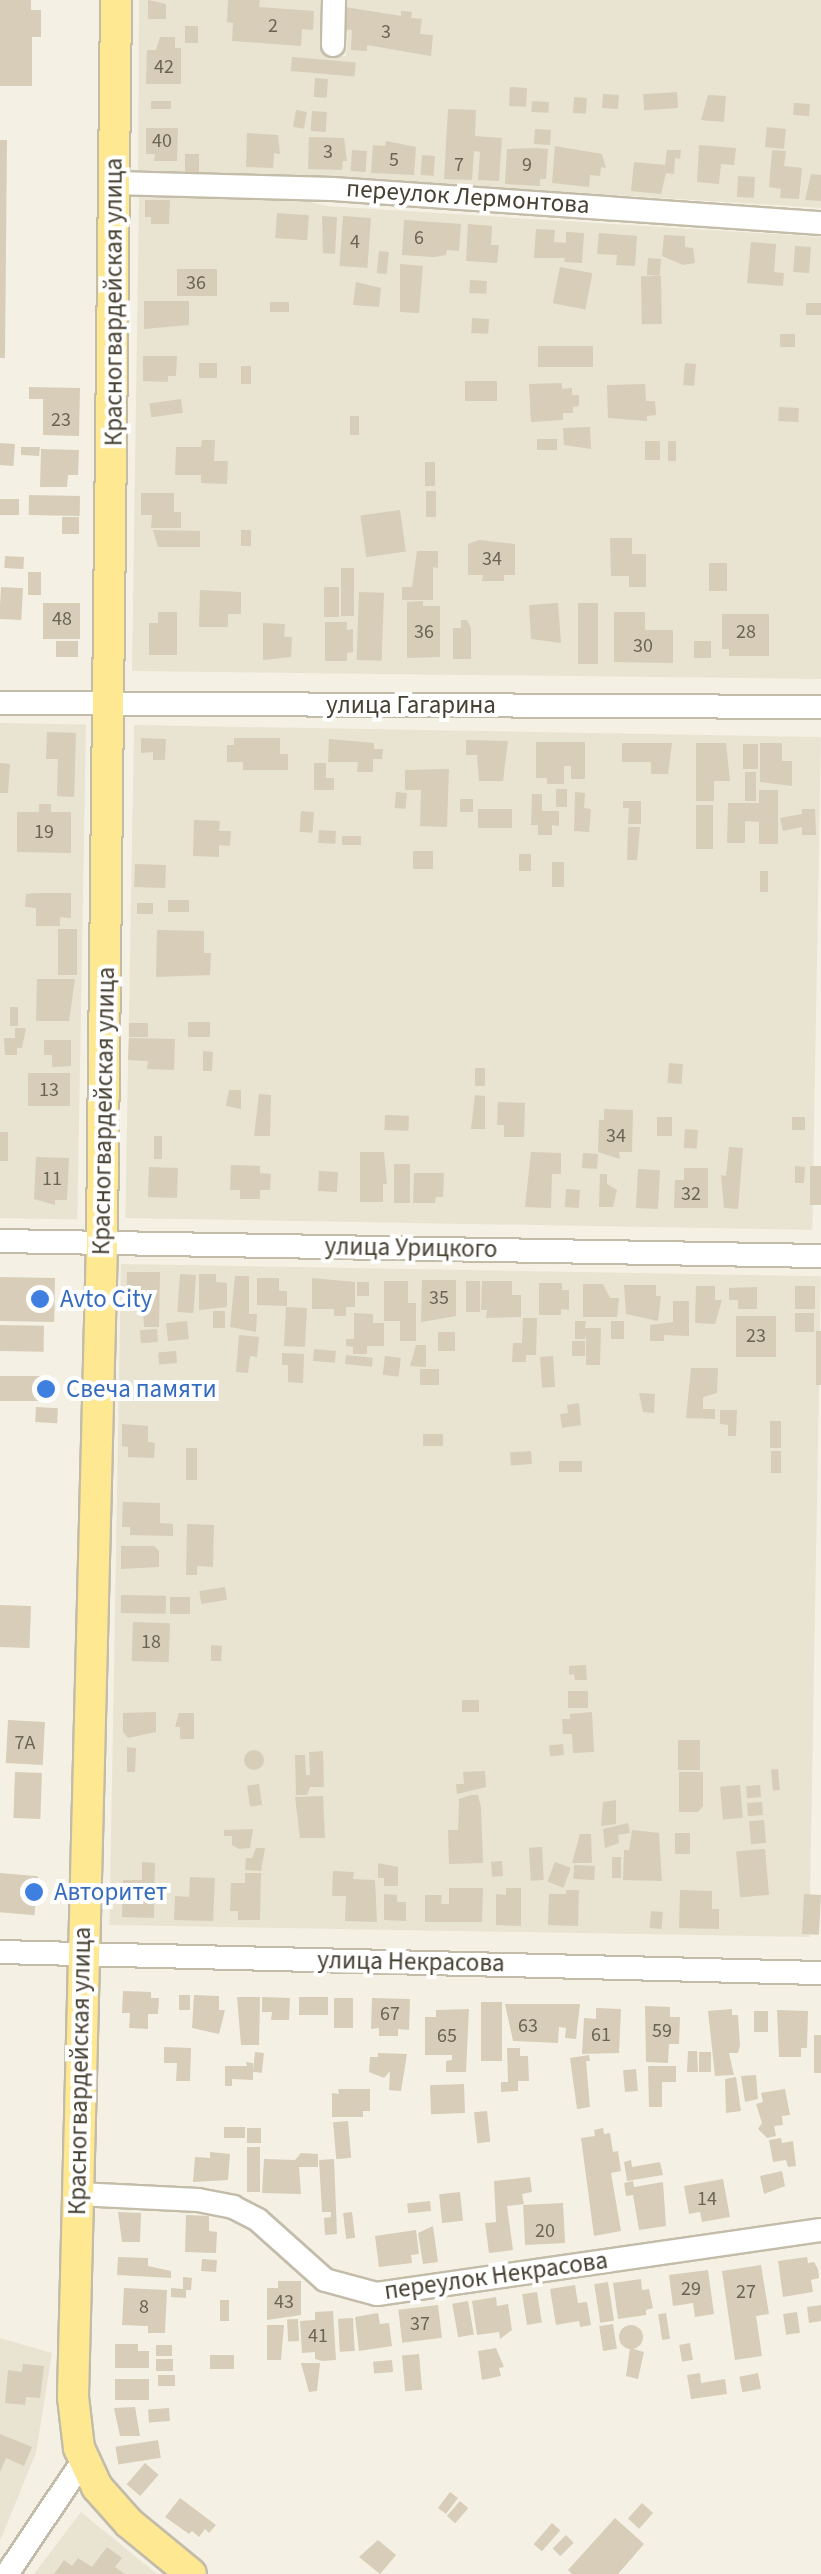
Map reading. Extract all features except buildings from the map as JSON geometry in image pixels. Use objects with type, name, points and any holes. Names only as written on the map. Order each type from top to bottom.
[{"type":"main road","name":"Красногвардейская улица","points":[[84,2462],[73,2397],[102,1242],[116,0]]},
{"type":"main road","points":[[84,2462],[115,2510],[190,2574]]},
{"type":"street","points":[[333,45],[334,0]]},
{"type":"street","name":"переулок Лермонтова","points":[[114,184],[333,189],[821,223]]},
{"type":"street","name":"улица Гагарина","points":[[0,703],[821,707]]},
{"type":"street","name":"улица Урицкого","points":[[0,1241],[821,1256]]},
{"type":"street","name":"улица Некрасова","points":[[0,1952],[821,1973]]},
{"type":"street","name":"переулок Некрасова","points":[[78,2194],[198,2200],[233,2207],[258,2220],[325,2280],[377,2294],[821,2230]]},
{"type":"street","points":[[7,2574],[84,2462]]},
{"type":"shaded area","points":[[139,0],[323,0],[321,34],[327,35],[326,54],[346,56],[348,32],[341,31],[343,0],[821,0],[821,208],[330,177],[138,174]]},
{"type":"shaded area","points":[[139,195],[291,197],[326,206],[821,237],[821,679],[132,671]]},
{"type":"shaded area","points":[[0,723],[86,725],[77,1219],[0,1218]]},
{"type":"shaded area","points":[[134,725],[821,737],[812,1230],[125,1218]]},
{"type":"shaded area","points":[[121,1264],[821,1276],[809,1937],[109,1925]]},
{"type":"shaded area","points":[[0,2338],[52,2353],[36,2453],[0,2541]]},
{"type":"shaded area","points":[[81,2512],[157,2574],[34,2574]]},
{"type":"place","name":"Avto City","points":[[40,1299]]},
{"type":"place","name":"Свеча памяти","points":[[46,1389]]},
{"type":"place","name":"Авторитет","points":[[34,1892]]}]
